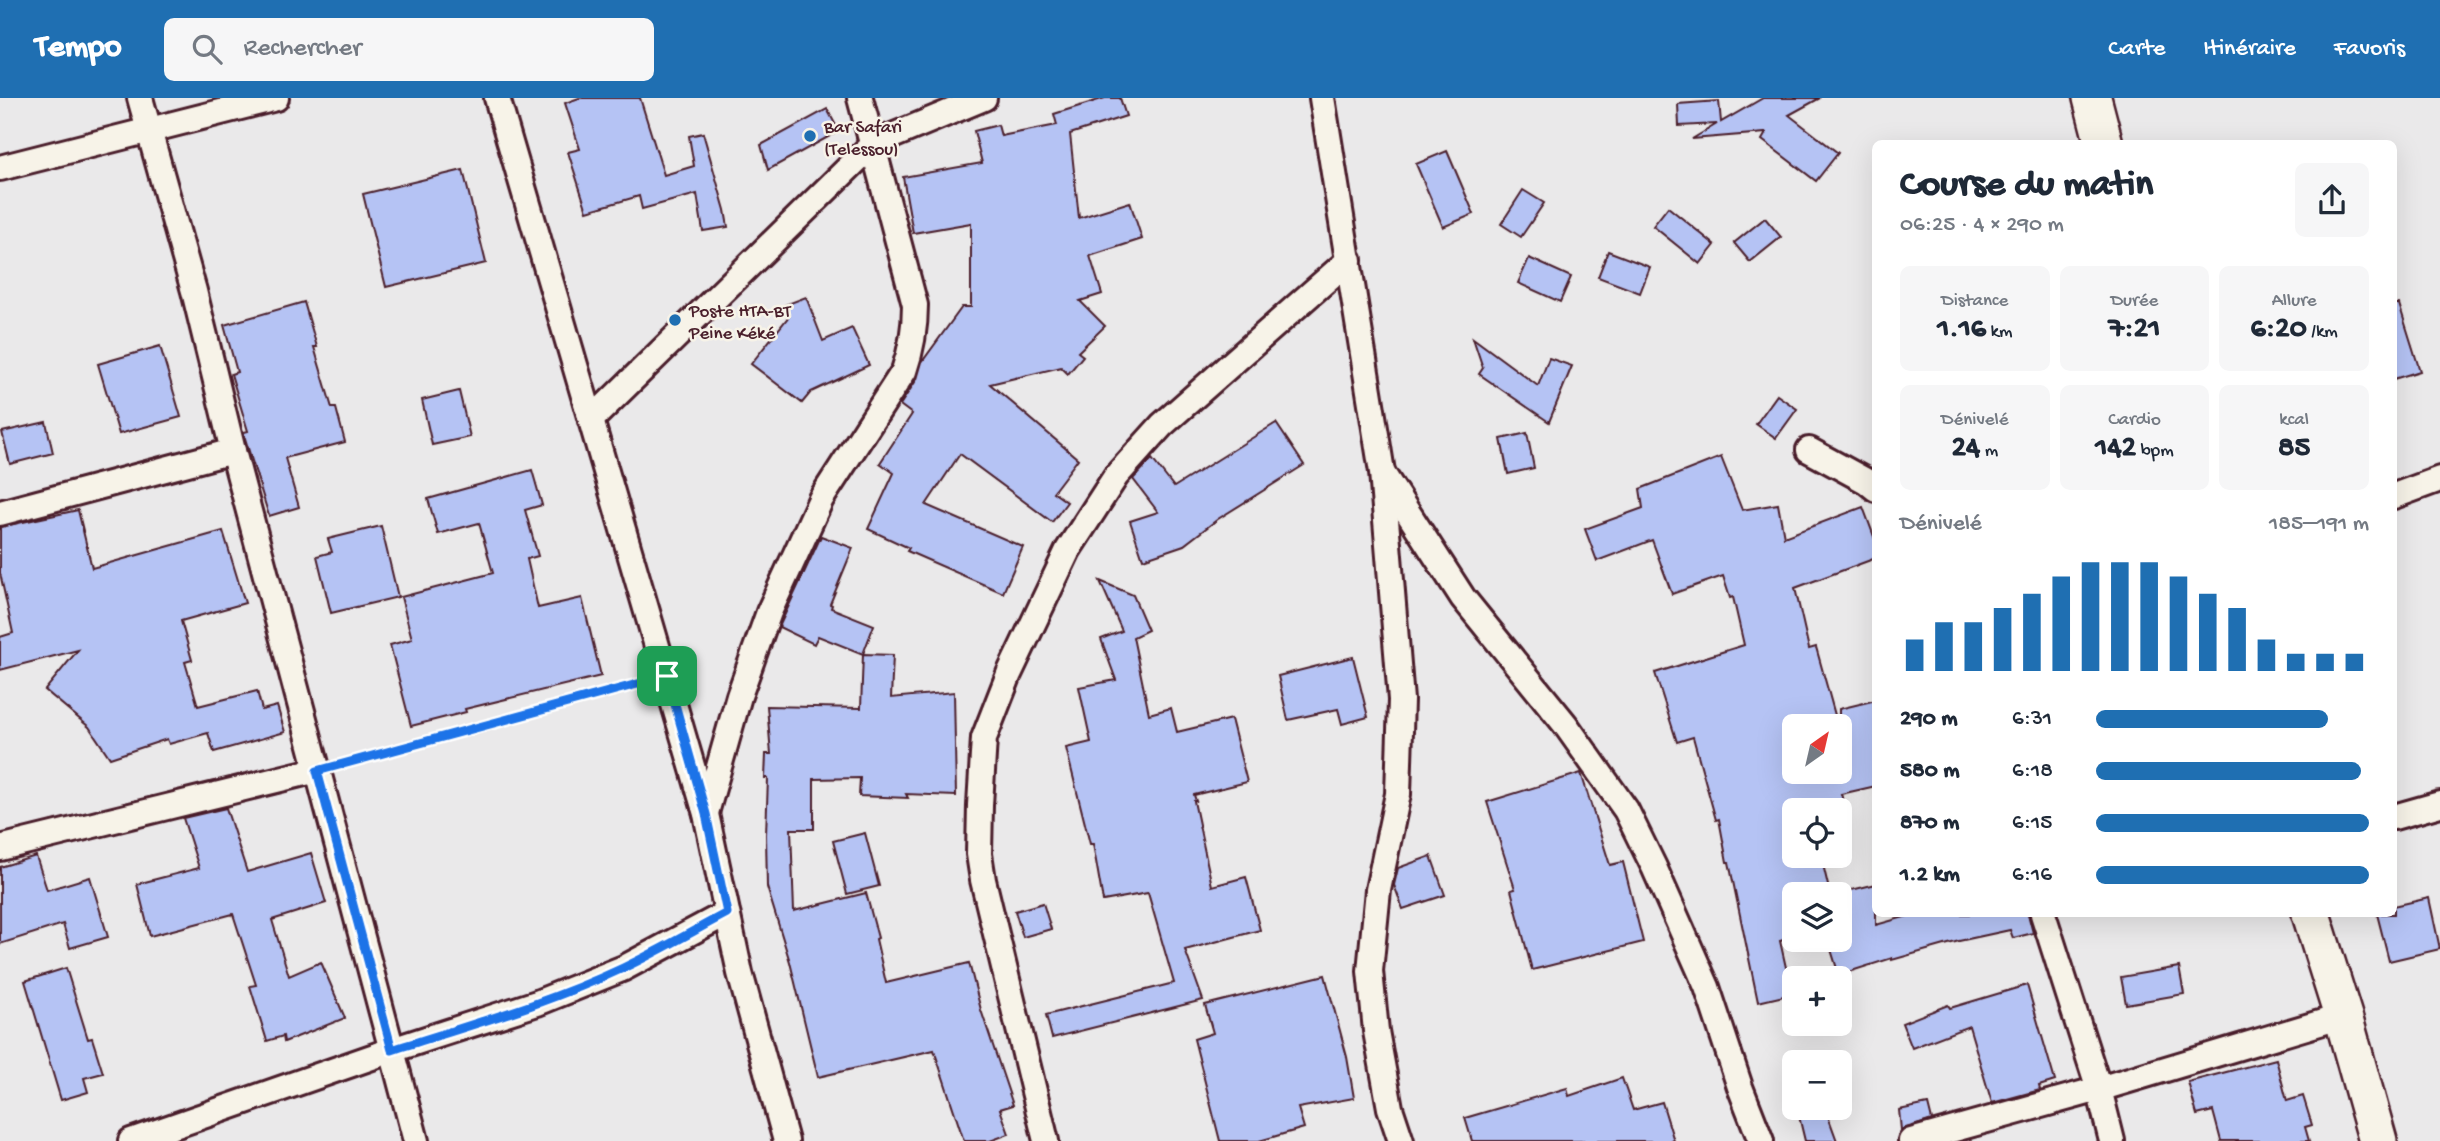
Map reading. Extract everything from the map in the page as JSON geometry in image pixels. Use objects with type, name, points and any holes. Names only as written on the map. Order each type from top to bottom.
[{"type":"street","points":[[140,98],[194,291],[233,452],[416,1141]]},
{"type":"street","points":[[0,168],[276,98]]},
{"type":"street","points":[[497,98],[706,814],[740,972],[786,1141]]},
{"type":"street","points":[[706,814],[739,696],[769,612],[821,499],[904,371],[912,350],[915,305],[860,98]]},
{"type":"street","points":[[591,420],[873,144],[984,98]]},
{"type":"street","points":[[1322,98],[1382,472],[1401,700],[1398,794],[1378,890],[1370,971],[1380,1056],[1390,1108],[1401,1141]]},
{"type":"street","points":[[2092,98],[2103,140]]},
{"type":"street","points":[[1046,1141],[981,867],[980,805],[984,738],[1009,674],[1068,550],[1115,476],[1162,425],[1349,260]]},
{"type":"street","points":[[1809,450],[1872,487]]},
{"type":"street","points":[[0,513],[233,452]]},
{"type":"street","points":[[1382,472],[1463,598],[1565,724],[1626,810],[1707,986],[1761,1141]]},
{"type":"street","points":[[2397,495],[2440,479]]},
{"type":"street","points":[[0,848],[317,771]]},
{"type":"street","points":[[2397,816],[2440,804]]},
{"type":"street","points":[[131,1141],[392,1050],[537,1003],[624,968],[727,913]]},
{"type":"street","points":[[2044,917],[2099,1089],[2112,1141]]},
{"type":"street","points":[[2312,917],[2378,1141]]},
{"type":"street","points":[[1911,1141],[2099,1089],[2343,1016]]},
{"type":"path","points":[[317,771],[667,676]]},
{"type":"building","points":[[579,98],[640,98],[664,175],[694,166],[689,136],[703,133],[728,227],[703,231],[697,194],[642,209],[639,196],[587,211],[568,152],[580,149],[565,103]]},
{"type":"building","points":[[1105,98],[1120,98],[1126,116],[1070,134],[1079,218],[1130,202],[1142,239],[1090,256],[1102,294],[1080,301],[1105,326],[1078,352],[1083,356],[1068,374],[1061,367],[990,384],[1078,459],[1053,492],[1067,502],[1052,522],[960,454],[926,505],[1023,547],[1003,593],[907,551],[909,548],[868,529],[894,473],[880,463],[912,414],[900,405],[917,379],[922,362],[962,307],[971,307],[971,223],[913,233],[903,177],[982,163],[974,131],[998,125],[1001,136],[1057,125],[1054,114]]},
{"type":"building","points":[[1763,98],[1820,98],[1789,115],[1838,153],[1816,181],[1762,140],[1766,133],[1692,139],[1717,124],[1679,126],[1678,104],[1719,101],[1721,122]]},
{"type":"building","points":[[827,109],[839,131],[768,170],[761,145]]},
{"type":"building","points":[[1447,151],[1474,214],[1443,227],[1416,164]]},
{"type":"building","points":[[463,170],[486,263],[386,287],[363,194]]},
{"type":"building","points":[[1523,190],[1544,203],[1521,237],[1501,224]]},
{"type":"building","points":[[1668,207],[1715,245],[1700,264],[1653,226]]},
{"type":"building","points":[[1765,218],[1781,237],[1750,262],[1734,243]]},
{"type":"building","points":[[1608,251],[1650,267],[1640,293],[1598,277]]},
{"type":"building","points":[[1529,258],[1571,277],[1560,302],[1518,283]]},
{"type":"building","points":[[806,297],[823,341],[852,328],[869,365],[811,392],[802,403],[751,364],[789,316],[785,305]]},
{"type":"building","points":[[304,302],[317,347],[314,347],[345,442],[285,458],[299,507],[269,516],[244,435],[244,432],[248,431],[231,374],[237,372],[224,325]]},
{"type":"building","points":[[2397,304],[2399,304],[2420,371],[2397,378]]},
{"type":"building","points":[[1473,338],[1538,386],[1549,358],[1572,366],[1549,422],[1479,374],[1483,368]]},
{"type":"building","points":[[160,346],[181,417],[119,434],[98,364]]},
{"type":"building","points":[[459,391],[470,437],[432,445],[422,400]]},
{"type":"building","points":[[1777,395],[1797,409],[1776,438],[1756,424]]},
{"type":"building","points":[[46,422],[53,453],[10,464],[2,432]]},
{"type":"building","points":[[1276,423],[1304,465],[1218,519],[1184,545],[1143,559],[1130,521],[1158,512],[1133,479],[1152,459],[1174,487]]},
{"type":"building","points":[[1527,433],[1534,468],[1508,474],[1501,439]]},
{"type":"building","points":[[1721,457],[1742,510],[1778,504],[1784,537],[1863,507],[1872,531],[1872,559],[1795,588],[1809,649],[1816,647],[1835,714],[1782,714],[1782,784],[1852,784],[1852,714],[1839,714],[1839,709],[1872,701],[1872,787],[1841,794],[1842,798],[1782,798],[1782,868],[1824,868],[1827,882],[1782,882],[1780,941],[1786,966],[1782,966],[1782,996],[1758,1002],[1719,819],[1716,820],[1693,737],[1677,742],[1655,673],[1744,645],[1733,597],[1730,598],[1723,576],[1672,594],[1652,540],[1597,561],[1585,529],[1643,508],[1640,489]]},
{"type":"building","points":[[532,470],[542,505],[525,510],[538,556],[527,559],[538,608],[582,598],[601,676],[465,709],[466,712],[411,726],[390,645],[412,639],[401,597],[493,573],[479,523],[438,534],[428,499]]},
{"type":"building","points":[[78,510],[92,568],[223,531],[245,603],[181,621],[192,660],[185,662],[198,706],[257,691],[262,710],[277,706],[285,732],[214,752],[208,733],[169,744],[167,739],[110,758],[89,727],[45,690],[78,650],[0,670],[0,637],[13,633],[0,573],[0,527]]},
{"type":"building","points":[[381,526],[398,597],[331,613],[317,556],[332,552],[328,539]]},
{"type":"building","points":[[821,536],[853,548],[830,604],[831,608],[874,625],[863,654],[818,636],[814,644],[779,627]]},
{"type":"building","points":[[1100,581],[1133,595],[1148,630],[1133,637],[1149,714],[1171,708],[1177,732],[1231,719],[1247,782],[1194,795],[1194,801],[1212,886],[1246,877],[1260,930],[1185,950],[1203,1000],[1052,1038],[1046,1015],[1174,983],[1148,893],[1103,901],[1093,844],[1090,844],[1066,748],[1091,742],[1079,687],[1116,680],[1101,639],[1122,631]]},
{"type":"building","points":[[863,654],[893,655],[891,698],[954,692],[956,796],[859,796],[860,778],[814,779],[814,829],[791,829],[794,911],[866,893],[886,983],[969,963],[981,1010],[1013,1105],[1000,1109],[1009,1134],[990,1141],[964,1141],[934,1050],[818,1077],[790,962],[767,887],[768,778],[765,778],[766,754],[771,754],[767,706],[861,708]]},
{"type":"building","points":[[1353,657],[1368,717],[1342,724],[1338,709],[1288,720],[1278,676]]},
{"type":"building","points":[[1581,773],[1610,865],[1623,862],[1643,942],[1532,970],[1511,890],[1515,889],[1487,802]]},
{"type":"building","points":[[226,808],[247,872],[311,853],[326,903],[272,920],[289,976],[321,962],[345,1018],[284,1042],[283,1036],[267,1041],[250,986],[256,985],[233,914],[150,936],[137,884],[199,868],[183,818]]},
{"type":"building","points":[[865,833],[879,886],[847,894],[833,841]]},
{"type":"building","points":[[36,856],[47,890],[90,877],[108,937],[70,948],[63,924],[0,944],[0,867]]},
{"type":"building","points":[[1431,856],[1445,895],[1403,909],[1394,885],[1398,868]]},
{"type":"building","points":[[1872,885],[1872,917],[1876,917],[1876,925],[1904,917],[2029,917],[2033,933],[2013,938],[2010,930],[1892,958],[1852,971],[1852,966],[1836,966],[1832,952],[1852,952],[1852,890]]},
{"type":"building","points":[[2429,898],[2440,949],[2389,961],[2378,917],[2397,917],[2397,905]]},
{"type":"building","points":[[1043,903],[1051,929],[1023,937],[1015,911]]},
{"type":"building","points":[[2179,967],[2184,994],[2126,1004],[2121,977]]},
{"type":"building","points":[[66,968],[88,1039],[92,1038],[103,1073],[84,1078],[88,1092],[61,1100],[25,981]]},
{"type":"building","points":[[1325,975],[1347,1057],[1354,1098],[1298,1108],[1304,1128],[1259,1141],[1220,1141],[1194,1039],[1213,1033],[1205,1005]]},
{"type":"building","points":[[2027,985],[2055,1081],[2039,1086],[2040,1090],[1992,1103],[1969,1026],[1912,1048],[1902,1023],[1948,1005],[1950,1008]]},
{"type":"building","points":[[2276,1059],[2287,1101],[2303,1096],[2312,1125],[2305,1127],[2309,1141],[2221,1141],[2213,1111],[2197,1115],[2188,1082]]},
{"type":"building","points":[[1622,1078],[1633,1110],[1662,1102],[1674,1141],[1472,1141],[1465,1118],[1567,1088],[1569,1096]]},
{"type":"building","points":[[1928,1104],[1932,1120],[1901,1130],[1899,1110]]},
{"type":"building","points":[[1800,1120],[1829,1120],[1837,1141],[1805,1141]]},
{"type":"place","name":"Bar Safari (Telessou)","points":[[810,136]]},
{"type":"place","name":"Poste HTA-BT Peine Kéké","points":[[675,320]]},
{"type":"route","points":[[667,676],[706,814],[727,913],[624,968],[578,987],[392,1050],[317,771],[667,676]]}]
